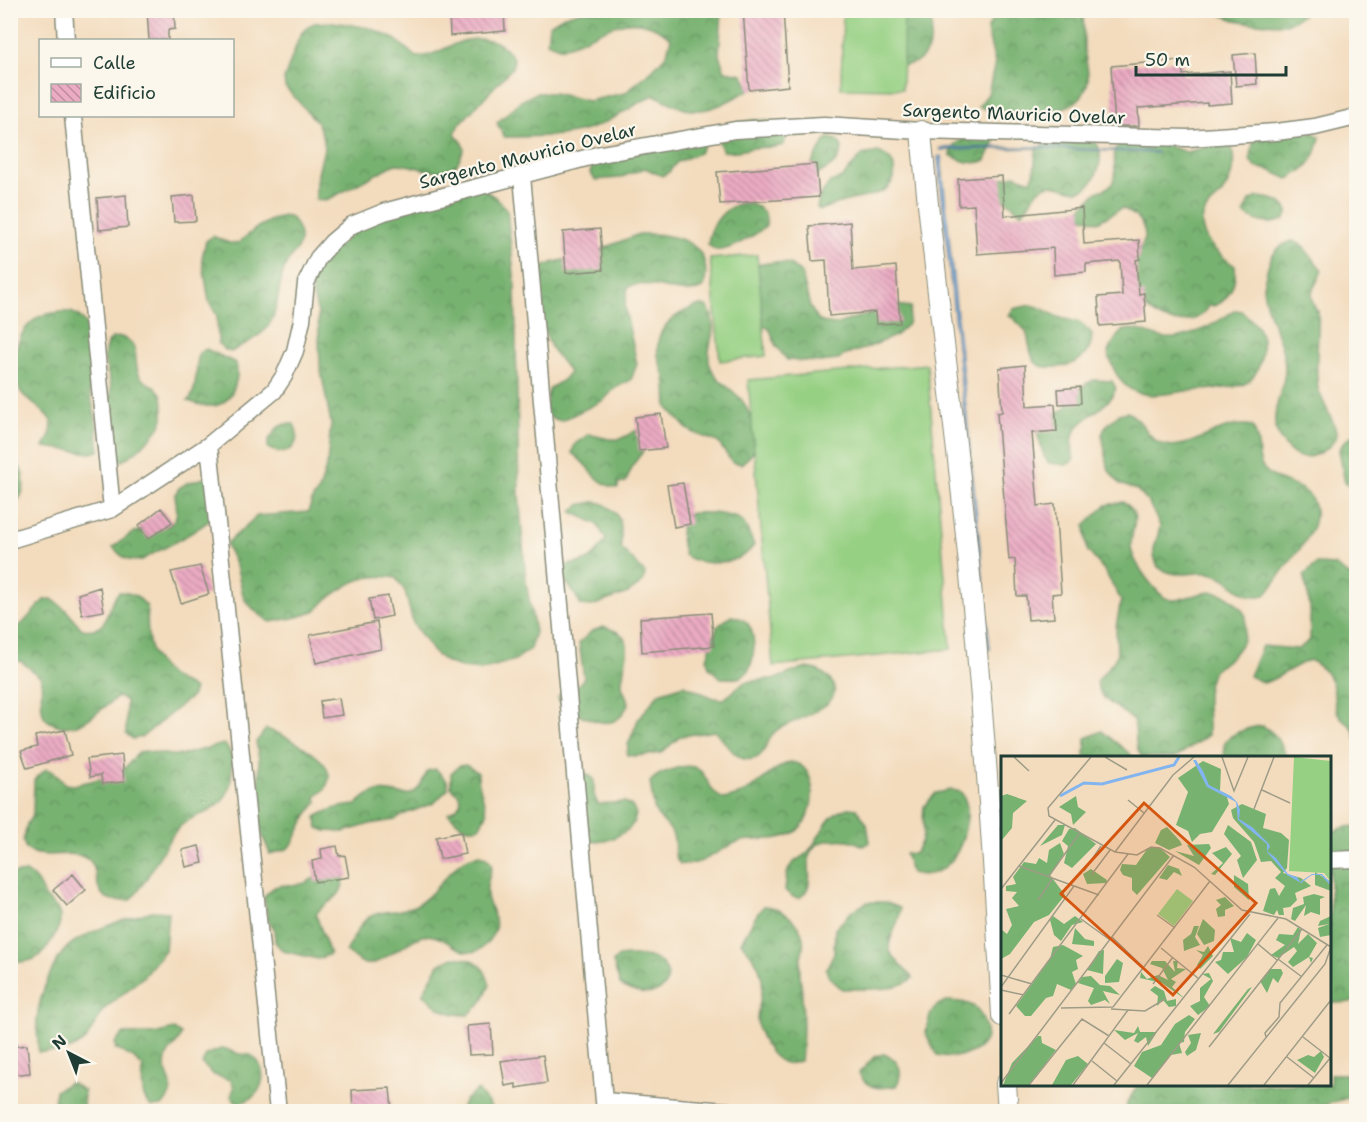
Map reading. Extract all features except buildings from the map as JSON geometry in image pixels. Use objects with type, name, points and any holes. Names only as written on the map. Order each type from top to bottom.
[{"type":"street","points":[[64,10],[66,39]]},
{"type":"street","points":[[72,117],[112,509]]},
{"type":"street","name":"Sargento Mauricio Ovelar","points":[[10,540],[112,509],[209,445],[274,391],[284,376],[299,336],[306,284],[318,258],[352,225],[384,212],[601,154],[735,130],[824,125],[921,131],[1188,138],[1276,132],[1315,127],[1356,117]]},
{"type":"street","points":[[921,131],[962,500],[999,875],[1001,969]]},
{"type":"street","points":[[522,176],[605,1106],[738,1112]]},
{"type":"street","points":[[209,445],[278,1112]]},
{"type":"street","points":[[1331,860],[1356,859]]},
{"type":"street","points":[[1006,1086],[1008,1112]]},
{"type":"green space","points":[[1301,10],[1302,15],[1286,24],[1252,23],[1235,20],[1211,11]]},
{"type":"green space","points":[[583,11],[722,11],[719,55],[725,71],[743,74],[749,90],[718,106],[702,110],[685,109],[654,95],[608,121],[582,131],[548,136],[504,137],[497,123],[521,101],[536,93],[554,93],[588,101],[625,93],[667,54],[671,38],[656,28],[642,23],[616,25],[561,48],[547,42],[549,25],[564,16]]},
{"type":"green space","points":[[843,11],[904,11],[902,89],[841,88]]},
{"type":"green space","points":[[884,11],[931,11],[930,43],[920,60],[909,65],[888,69]]},
{"type":"green space","points":[[1000,11],[1082,11],[1088,80],[1083,94],[1073,103],[1059,109],[1024,113],[978,107],[988,94],[995,63],[987,30],[994,16]]},
{"type":"green space","points":[[333,22],[370,28],[396,40],[416,57],[435,53],[459,42],[478,39],[493,41],[507,49],[514,60],[512,68],[458,126],[455,134],[461,140],[464,149],[457,164],[447,169],[432,171],[395,164],[333,197],[323,201],[316,199],[316,183],[324,139],[317,122],[285,87],[284,79],[300,35],[306,28],[314,23]]},
{"type":"green space","points":[[766,120],[789,132],[783,145],[723,151],[717,139],[730,124]]},
{"type":"green space","points":[[1266,130],[1314,133],[1320,137],[1314,157],[1301,172],[1288,179],[1269,170],[1255,167],[1250,160],[1253,143]]},
{"type":"green space","points":[[972,136],[996,139],[986,160],[977,163],[968,162],[950,155],[955,144]]},
{"type":"green space","points":[[708,138],[699,153],[677,162],[669,172],[662,176],[645,168],[619,178],[595,180],[590,173],[594,162]]},
{"type":"green space","points":[[829,138],[837,140],[842,147],[841,152],[833,164],[816,175],[812,163]]},
{"type":"green space","points":[[1223,138],[1232,150],[1232,172],[1222,193],[1209,206],[1202,224],[1203,232],[1213,248],[1235,266],[1234,280],[1229,293],[1221,303],[1208,306],[1197,318],[1179,322],[1163,319],[1144,306],[1134,289],[1134,265],[1145,235],[1140,222],[1134,215],[1122,208],[1098,222],[1083,217],[1080,209],[1097,192],[1112,184],[1115,175],[1114,150],[1120,144],[1163,144],[1186,152],[1218,144]]},
{"type":"green space","points":[[1050,142],[1095,142],[1100,153],[1099,168],[1092,182],[1082,190],[1051,185],[1041,188],[1021,213],[999,194],[998,179],[1015,175],[1031,181],[1036,151],[1042,145]]},
{"type":"green space","points":[[878,152],[884,154],[892,162],[894,168],[890,185],[868,197],[820,210],[817,208],[819,197],[830,182],[842,178],[862,155]]},
{"type":"green space","points":[[481,188],[495,197],[507,210],[515,284],[519,494],[526,582],[535,632],[530,649],[515,660],[481,670],[463,668],[446,662],[433,652],[413,623],[405,591],[396,578],[377,576],[353,582],[310,613],[270,622],[244,599],[237,569],[226,544],[257,516],[308,512],[313,498],[319,491],[327,464],[331,423],[320,366],[318,313],[309,282],[317,266],[368,219]]},
{"type":"green space","points":[[1258,197],[1276,200],[1282,204],[1288,211],[1285,219],[1264,222],[1254,220],[1244,214],[1250,201]]},
{"type":"green space","points":[[743,203],[760,209],[765,215],[766,225],[750,237],[728,248],[716,250],[708,245],[711,231],[719,218],[730,208]]},
{"type":"green space","points":[[284,216],[292,218],[299,231],[300,240],[282,274],[274,315],[262,333],[231,352],[218,343],[217,316],[209,301],[202,258],[206,241],[213,236],[229,243],[238,243],[258,227]]},
{"type":"green space","points":[[639,234],[665,235],[689,243],[703,259],[706,271],[704,287],[685,292],[648,285],[628,287],[626,313],[637,364],[631,380],[615,388],[604,400],[561,421],[552,418],[544,413],[549,389],[569,373],[552,349],[547,337],[535,278],[545,266],[600,251]]},
{"type":"green space","points":[[1292,241],[1300,243],[1322,270],[1312,295],[1318,314],[1317,378],[1318,388],[1336,434],[1332,444],[1327,448],[1305,457],[1297,456],[1288,450],[1280,439],[1275,421],[1285,368],[1263,288],[1272,255]]},
{"type":"green space","points":[[757,255],[766,356],[720,361],[710,259]]},
{"type":"green space","points":[[774,262],[790,264],[802,274],[810,307],[819,321],[834,325],[895,305],[911,307],[908,324],[895,336],[846,354],[838,360],[821,362],[787,360],[776,346],[770,330],[744,310],[756,265]]},
{"type":"green space","points":[[700,305],[708,307],[712,316],[713,331],[709,358],[712,370],[741,399],[753,425],[756,440],[754,451],[741,464],[732,462],[718,442],[686,428],[667,407],[666,381],[657,349],[659,339],[667,324],[674,318]]},
{"type":"green space","points":[[1031,305],[1083,325],[1092,334],[1086,354],[1069,365],[1045,367],[1036,363],[1026,332],[1009,315],[1013,309]]},
{"type":"green space","points":[[1234,310],[1242,311],[1255,324],[1261,335],[1262,343],[1258,368],[1254,376],[1242,385],[1159,395],[1145,394],[1127,387],[1116,374],[1108,352],[1125,330],[1135,329],[1161,337],[1174,338],[1211,325]]},
{"type":"green space","points":[[71,312],[79,316],[86,324],[90,392],[99,451],[90,453],[44,447],[51,431],[51,421],[24,396],[17,382],[14,361],[24,331],[39,317]]},
{"type":"green space","points":[[121,337],[134,347],[140,376],[159,391],[163,401],[163,420],[159,427],[139,449],[122,461],[114,452],[108,432],[107,413],[111,386],[104,355],[112,338]]},
{"type":"green space","points":[[206,349],[236,363],[237,376],[233,390],[219,405],[203,405],[188,401],[195,385],[199,353]]},
{"type":"green space","points":[[927,364],[951,649],[773,666],[748,380]]},
{"type":"green space","points":[[1094,380],[1112,381],[1116,388],[1112,396],[1076,429],[1072,442],[1074,460],[1066,465],[1049,463],[1044,457],[1037,432],[1045,418],[1066,408],[1076,391]]},
{"type":"green space","points":[[1127,412],[1137,419],[1152,438],[1161,444],[1172,446],[1194,441],[1228,427],[1252,426],[1257,438],[1261,465],[1264,469],[1276,478],[1299,487],[1307,493],[1313,503],[1315,514],[1309,536],[1265,595],[1249,595],[1214,574],[1180,574],[1158,567],[1154,550],[1160,526],[1149,503],[1137,490],[1120,484],[1109,471],[1102,435],[1105,427],[1119,414]]},
{"type":"green space","points":[[294,424],[297,431],[292,448],[282,452],[268,448],[268,441],[278,427]]},
{"type":"green space","points":[[644,429],[647,446],[632,466],[626,482],[618,483],[618,488],[598,479],[572,453],[575,444],[589,434],[618,439]]},
{"type":"green space","points":[[1356,432],[1356,489],[1345,483],[1339,450],[1344,442]]},
{"type":"green space","points":[[11,456],[20,468],[24,482],[21,496],[11,507]]},
{"type":"green space","points":[[204,478],[223,489],[224,501],[218,512],[194,532],[142,560],[132,561],[125,558],[113,547],[134,532],[168,526],[175,520],[177,512],[175,495],[179,488]]},
{"type":"green space","points":[[594,502],[604,504],[616,514],[621,528],[621,548],[645,573],[643,582],[628,593],[592,606],[580,605],[556,568],[586,561],[595,554],[606,539],[597,524],[572,512],[579,505]]},
{"type":"green space","points":[[1123,502],[1133,512],[1132,553],[1149,581],[1164,597],[1172,600],[1202,593],[1223,594],[1235,602],[1246,616],[1244,637],[1240,646],[1215,670],[1209,681],[1208,735],[1177,756],[1141,756],[1138,751],[1133,722],[1109,702],[1098,688],[1097,681],[1117,655],[1116,627],[1121,600],[1104,570],[1087,550],[1085,525],[1106,505]]},
{"type":"green space","points":[[691,513],[731,516],[744,523],[754,545],[748,552],[731,560],[711,563],[701,562],[684,555],[680,533],[682,521]]},
{"type":"green space","points":[[1317,564],[1334,565],[1356,580],[1356,738],[1352,728],[1338,712],[1329,676],[1310,660],[1264,683],[1249,676],[1262,646],[1298,649],[1310,640],[1310,607],[1304,575]]},
{"type":"green space","points":[[119,592],[135,596],[147,607],[150,644],[156,660],[173,677],[194,689],[191,697],[142,737],[133,739],[126,734],[126,700],[118,697],[91,718],[76,725],[60,726],[49,721],[44,716],[42,708],[41,678],[22,662],[11,659],[11,631],[23,623],[44,600],[52,599],[66,610],[82,629],[92,630],[103,624]]},
{"type":"green space","points":[[731,616],[738,617],[748,624],[753,636],[754,652],[750,667],[741,677],[721,678],[709,667],[707,659],[717,627]]},
{"type":"green space","points":[[604,627],[623,636],[627,650],[622,685],[628,703],[621,716],[611,722],[599,722],[573,712],[565,708],[558,698],[560,694],[576,687],[584,678],[579,643],[592,631]]},
{"type":"green space","points":[[803,668],[819,671],[831,681],[835,690],[832,698],[816,712],[777,730],[758,757],[741,758],[715,731],[681,736],[661,753],[627,755],[628,745],[638,720],[659,693],[684,685],[714,698],[724,699],[745,682],[778,678]]},
{"type":"green space","points":[[1262,726],[1278,739],[1286,756],[1225,756],[1225,742],[1234,734]]},
{"type":"green space","points":[[266,729],[313,753],[325,765],[330,777],[325,789],[316,797],[317,802],[307,815],[293,843],[287,849],[270,854],[260,829],[259,759],[256,742]]},
{"type":"green space","points":[[1102,731],[1131,756],[1085,756],[1086,738]]},
{"type":"green space","points":[[224,744],[232,758],[230,785],[225,797],[218,805],[191,819],[174,833],[131,900],[114,900],[105,897],[98,887],[94,867],[86,858],[71,854],[34,853],[26,849],[23,841],[27,824],[33,814],[34,780],[46,769],[54,772],[65,784],[74,785],[99,779],[107,781],[115,779],[138,753],[145,751],[181,755]]},
{"type":"green space","points":[[790,762],[800,765],[807,772],[811,782],[811,805],[802,826],[787,836],[742,841],[702,861],[680,864],[675,856],[672,833],[655,811],[650,782],[652,780],[659,774],[671,770],[693,767],[700,770],[712,789],[724,799],[745,792],[773,771]]},
{"type":"green space","points":[[466,765],[478,773],[487,814],[479,827],[474,828],[462,825],[448,813],[456,809],[461,802],[459,795],[451,787],[451,773],[459,766]]},
{"type":"green space","points":[[436,769],[447,781],[448,789],[434,803],[395,820],[370,824],[344,832],[318,828],[316,817],[321,814],[335,808],[356,805],[368,795],[380,792],[409,794],[421,784],[427,771]]},
{"type":"green space","points":[[587,774],[594,779],[594,795],[598,804],[625,802],[632,806],[636,814],[629,829],[614,838],[605,841],[588,841],[579,777]]},
{"type":"green space","points":[[952,790],[961,792],[967,807],[961,843],[953,859],[939,871],[922,875],[911,873],[905,853],[914,854],[919,847],[924,830],[924,806],[936,793]]},
{"type":"green space","points":[[848,808],[857,809],[867,824],[870,842],[863,846],[844,840],[831,840],[819,844],[812,849],[809,857],[809,883],[806,891],[799,898],[791,896],[785,890],[789,868],[813,846],[829,820]]},
{"type":"green space","points":[[1356,826],[1356,1002],[1333,1003],[1331,1002],[1331,833],[1345,827]]},
{"type":"green space","points":[[479,855],[486,857],[492,864],[487,891],[496,924],[493,934],[484,946],[467,952],[441,939],[422,936],[370,964],[363,963],[346,952],[365,920],[376,914],[402,910],[423,901],[461,863]]},
{"type":"green space","points":[[26,872],[36,880],[46,898],[58,910],[60,921],[52,940],[43,952],[34,959],[11,963],[11,874]]},
{"type":"green space","points":[[320,875],[344,877],[340,892],[316,915],[330,954],[318,959],[283,951],[275,942],[274,928],[268,920],[264,897],[277,886],[304,883]]},
{"type":"green space","points":[[868,902],[885,902],[900,908],[889,948],[896,960],[913,978],[888,988],[842,989],[829,977],[826,969],[834,953],[835,929],[853,910]]},
{"type":"green space","points":[[764,906],[775,908],[790,917],[803,936],[800,962],[802,1052],[801,1060],[791,1063],[781,1062],[773,1055],[759,1032],[757,1015],[762,991],[760,969],[741,942]]},
{"type":"green space","points":[[152,911],[168,912],[165,950],[143,977],[103,1010],[86,1040],[71,1049],[38,1052],[38,1010],[49,977],[60,956],[74,942],[93,932]]},
{"type":"green space","points":[[453,957],[478,963],[485,971],[490,985],[481,1003],[468,1015],[453,1014],[442,1010],[423,993],[439,964]]},
{"type":"green space","points":[[619,957],[649,957],[662,964],[667,971],[668,979],[665,986],[658,991],[648,993],[635,992],[620,985],[613,962]]},
{"type":"green space","points":[[947,1001],[969,1004],[981,1014],[986,1033],[985,1041],[973,1052],[955,1056],[937,1055],[926,1034],[931,1013],[937,1006]]},
{"type":"green space","points":[[174,1029],[181,1034],[166,1059],[165,1066],[171,1091],[162,1106],[152,1107],[143,1094],[143,1067],[132,1057],[115,1049],[115,1043],[123,1034],[154,1034]]},
{"type":"green space","points":[[223,1048],[239,1054],[251,1055],[262,1069],[262,1084],[252,1097],[245,1101],[236,1103],[231,1096],[234,1088],[231,1080],[214,1075],[202,1064],[206,1055]]},
{"type":"green space","points":[[884,1054],[897,1063],[900,1071],[899,1081],[896,1086],[874,1087],[866,1083],[859,1073],[875,1056]]},
{"type":"green space","points":[[1356,1068],[1356,1095],[1307,1111],[1240,1111],[1218,1107],[1206,1111],[1126,1111],[1127,1103],[1137,1086],[1331,1086],[1331,1074],[1347,1074]]},
{"type":"green space","points":[[70,1082],[84,1091],[83,1110],[56,1111],[54,1108],[55,1091]]},
{"type":"green space","points":[[478,1090],[494,1111],[459,1111],[466,1099]]},
{"type":"water","points":[[1036,147],[1157,153],[1036,148],[940,150],[940,148]]},
{"type":"water","points":[[941,156],[990,649],[988,650],[938,157]]}]
